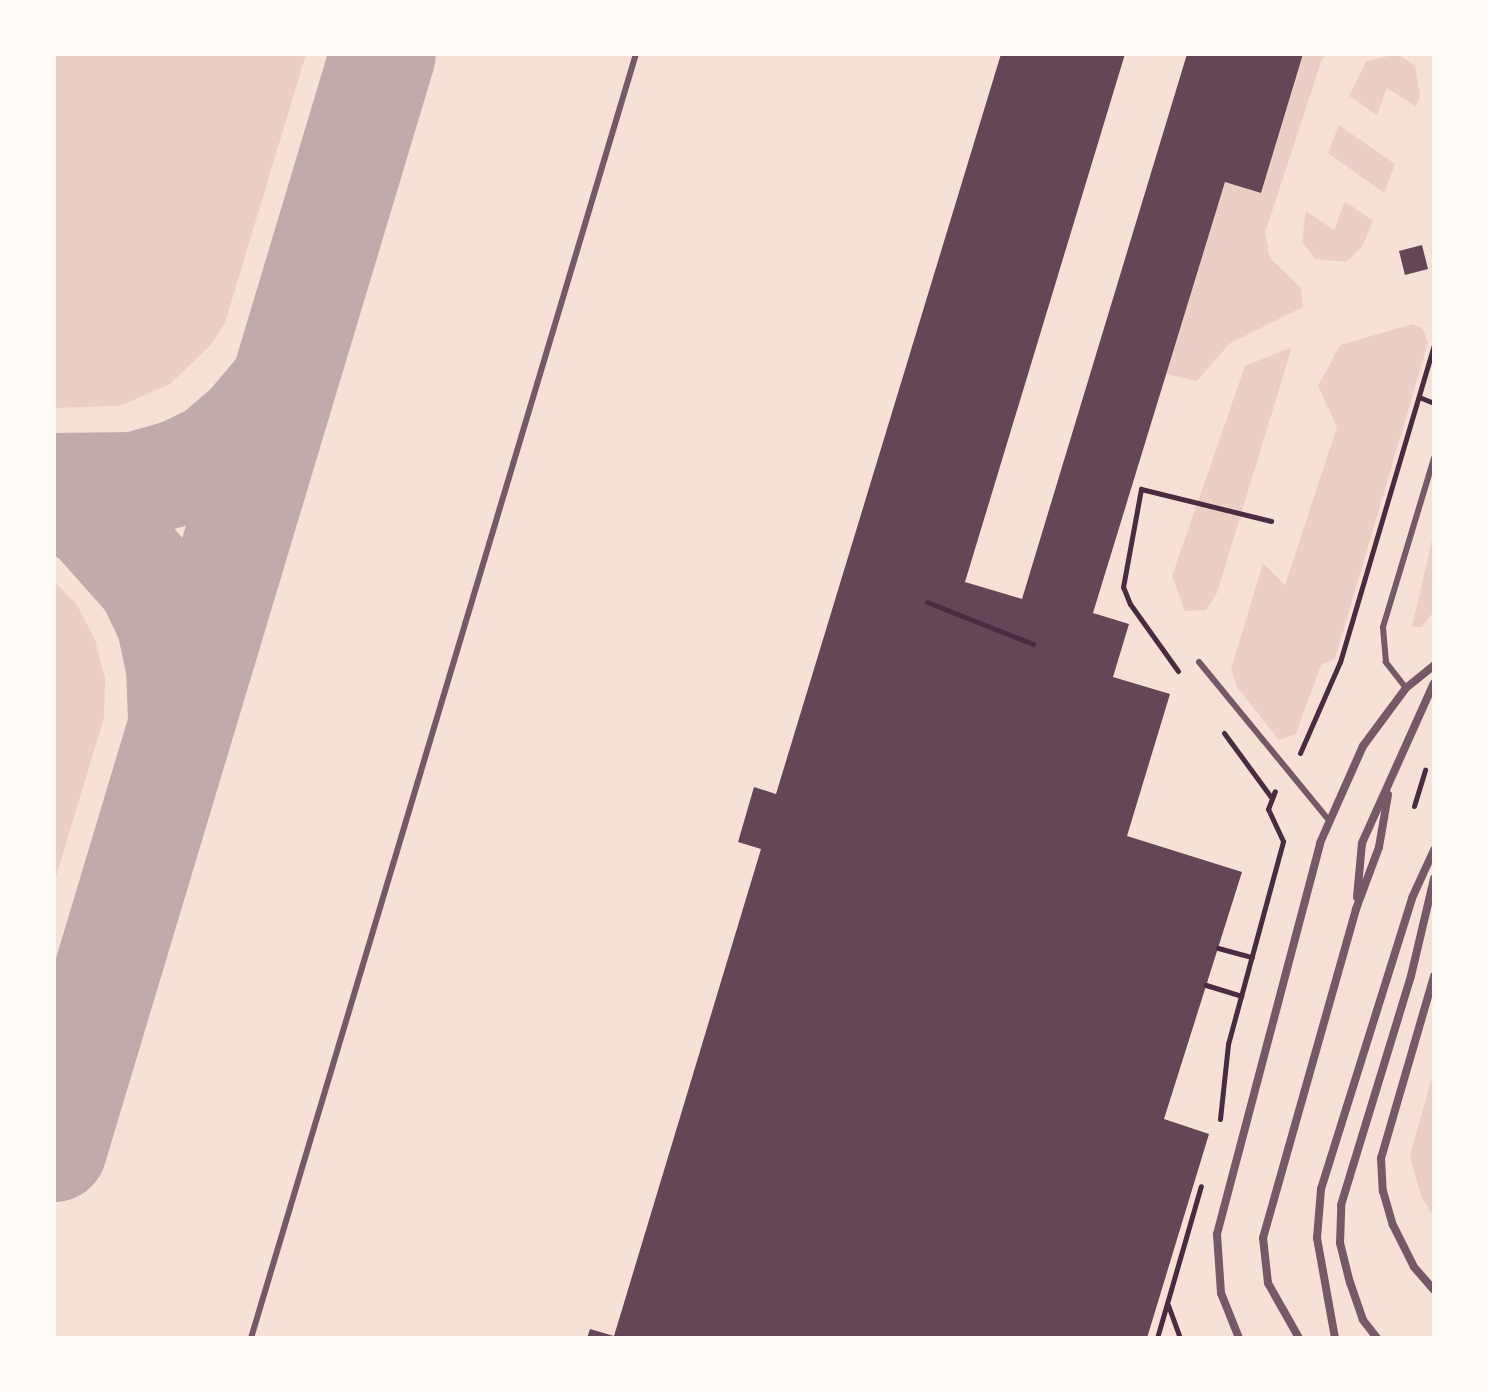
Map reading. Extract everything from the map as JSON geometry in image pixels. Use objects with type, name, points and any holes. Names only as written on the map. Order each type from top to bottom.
[{"type":"street","points":[[1239,1337],[1221,1293],[1217,1234],[1327,818],[1363,746],[1406,688],[1434,665]]},
{"type":"street","points":[[1356,909],[1362,843],[1388,795],[1434,683]]},
{"type":"street","points":[[1299,1338],[1268,1283],[1263,1238],[1356,909],[1379,847],[1388,795]]},
{"type":"street","points":[[1335,1338],[1317,1238],[1321,1189],[1412,898],[1434,850]]},
{"type":"street","points":[[1377,1338],[1363,1320],[1350,1283],[1340,1243],[1341,1205],[1411,976],[1434,879]]},
{"type":"street","points":[[1434,976],[1381,1158],[1383,1191],[1393,1225],[1414,1267],[1434,1290]]},
{"type":"lane","points":[[251,1338],[636,54]]},
{"type":"lane","points":[[1406,688],[1386,662],[1383,627],[1434,458]]},
{"type":"lane","points":[[1199,662],[1327,818]]},
{"type":"path","points":[[1218,1129],[1226,1052],[1283,841],[1269,814],[1271,797],[1290,774],[1340,662],[1434,344]]},
{"type":"path","points":[[1419,397],[1434,403]]},
{"type":"path","points":[[1181,675],[1130,604],[1123,587],[1141,489],[1271,521]]},
{"type":"path","points":[[927,602],[1033,644]]},
{"type":"path","points":[[1217,724],[1271,797]]},
{"type":"path","points":[[1218,948],[1252,957]]},
{"type":"path","points":[[1206,985],[1241,996]]},
{"type":"path","points":[[1157,1338],[1205,1172]]},
{"type":"path","points":[[1167,1303],[1180,1338]]},
{"type":"shaded area","points":[[54,54],[306,54],[225,323],[210,346],[170,384],[120,406],[54,408]]},
{"type":"shaded area","points":[[1303,54],[1328,54],[1322,59],[1265,233],[1270,258],[1301,288],[1303,307],[1229,344],[1197,381],[1166,374],[1225,182],[1261,193]]},
{"type":"shaded area","points":[[1398,54],[1415,66],[1420,96],[1416,107],[1387,88],[1377,115],[1349,96],[1366,61]]},
{"type":"shaded area","points":[[1339,125],[1395,164],[1384,193],[1328,153]]},
{"type":"shaded area","points":[[1345,201],[1373,221],[1362,247],[1346,262],[1315,259],[1302,241],[1306,211],[1334,230]]},
{"type":"shaded area","points":[[1413,324],[1423,329],[1428,343],[1335,659],[1321,665],[1296,734],[1279,740],[1237,687],[1231,669],[1263,563],[1285,585],[1337,427],[1318,386],[1340,345]]},
{"type":"shaded area","points":[[1292,347],[1217,593],[1206,610],[1185,611],[1172,576],[1245,366]]},
{"type":"shaded area","points":[[1434,531],[1434,611],[1422,627],[1412,627]]},
{"type":"shaded area","points":[[54,581],[77,605],[95,640],[105,678],[104,718],[54,883]]},
{"type":"shaded area","points":[[1434,1069],[1434,1218],[1421,1196],[1410,1156]]},
{"type":"building","points":[[1001,54],[1125,54],[965,582],[1022,599],[1187,54],[1303,54],[1261,193],[1225,182],[1093,613],[1129,624],[1113,677],[1170,694],[1127,836],[1242,872],[1164,1119],[1209,1134],[1147,1338],[587,1338],[590,1329],[614,1336],[761,849],[738,842],[754,787],[776,794]]},
{"type":"building","points":[[1422,245],[1428,269],[1405,275],[1399,251]]},
{"type":"taxiway","points":[[54,1149],[383,54]]},
{"type":"taxiway","points":[[54,486],[135,485],[181,472],[214,456],[248,427],[281,388]]},
{"type":"taxiway","points":[[54,493],[94,518],[150,581],[169,621],[179,667],[181,719]]}]
